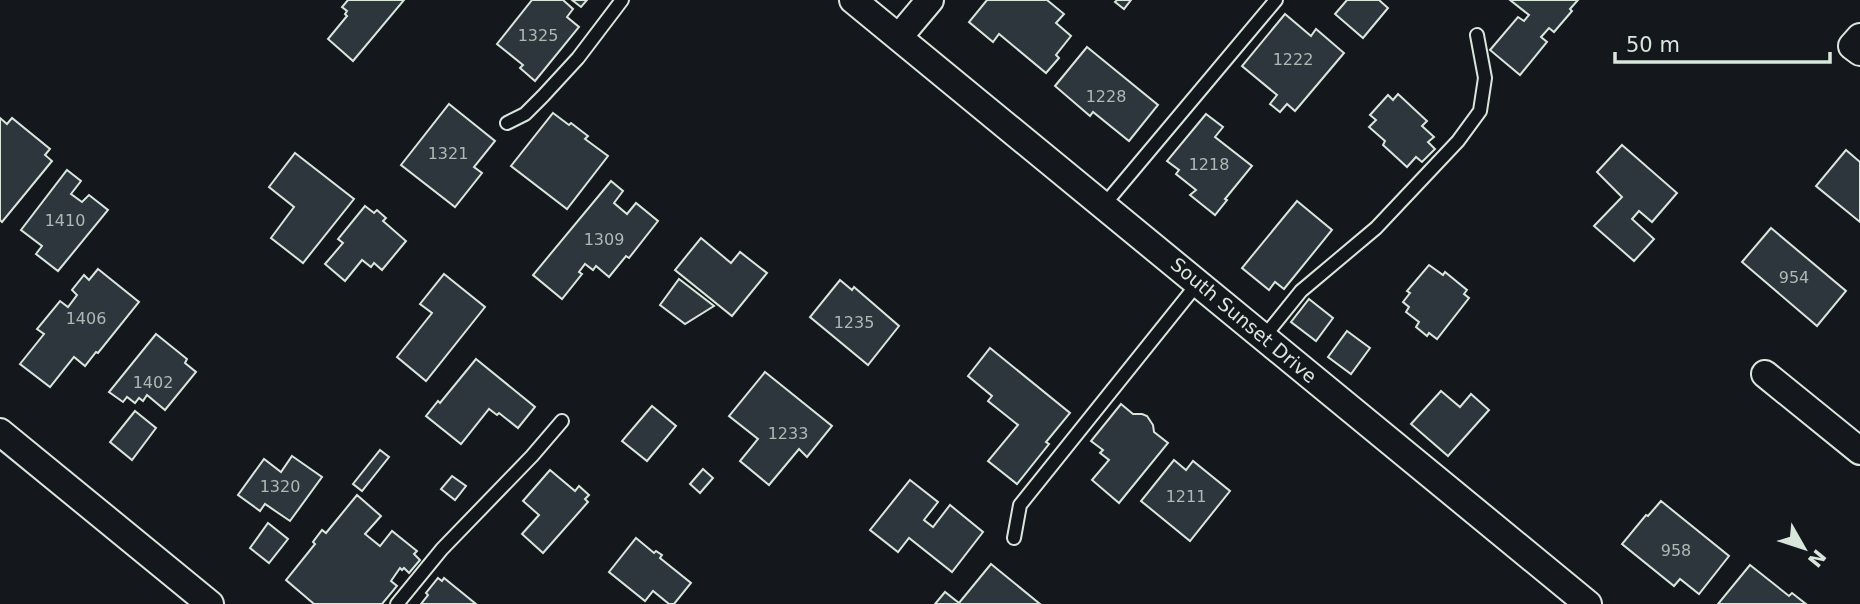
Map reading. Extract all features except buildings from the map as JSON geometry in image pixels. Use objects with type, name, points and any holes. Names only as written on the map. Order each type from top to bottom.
[{"type":"street","name":"South Sunset Drive","points":[[853,0],[1588,604]]},
{"type":"street","points":[[899,37],[930,0]]},
{"type":"street","points":[[1765,374],[1860,452]]},
{"type":"street","points":[[0,432],[210,604]]},
{"type":"lane","points":[[507,123],[525,114],[543,96],[578,58],[622,0]]},
{"type":"lane","points":[[1104,205],[1276,0]]},
{"type":"lane","points":[[1264,337],[1301,291],[1376,228],[1458,141],[1479,111],[1485,78],[1478,35]]},
{"type":"lane","points":[[1014,538],[1020,505],[1198,283]]},
{"type":"lane","points":[[397,604],[442,549],[562,421]]}]
